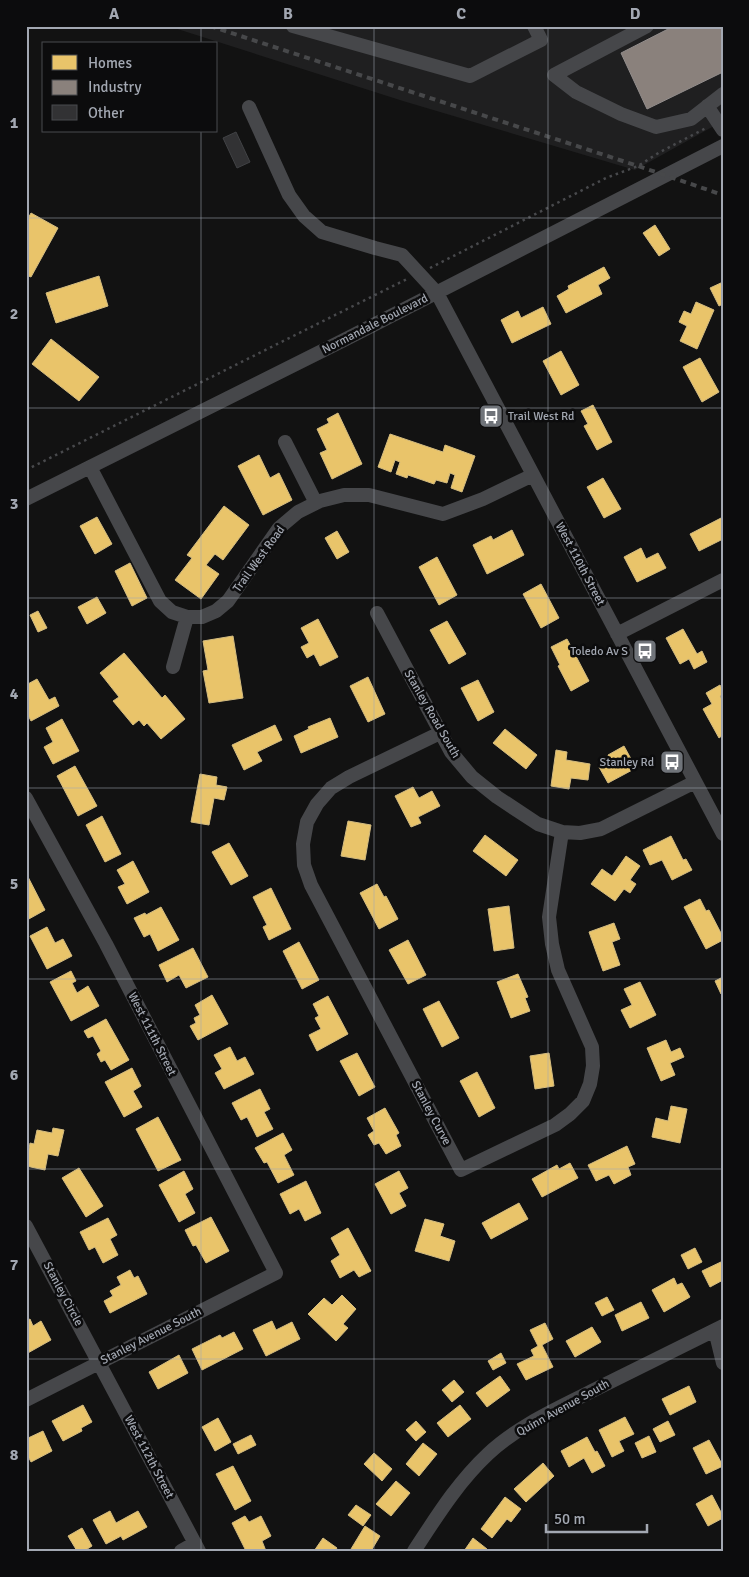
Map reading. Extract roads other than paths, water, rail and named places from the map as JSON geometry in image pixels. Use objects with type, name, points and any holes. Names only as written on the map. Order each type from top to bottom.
[{"type":"street","points":[[293,26],[470,76],[541,40],[534,26]]},
{"type":"street","points":[[648,26],[554,75],[576,92],[621,114],[656,127],[691,119],[723,94]]},
{"type":"street","points":[[707,106],[720,126]]},
{"type":"street","name":"West 110th Street","points":[[250,107],[289,195],[304,216],[322,232],[402,255],[437,293],[723,834]]},
{"type":"street","name":"Normandale Boulevard","points":[[26,499],[437,293],[723,146]]},
{"type":"street","points":[[284,442],[316,503]]},
{"type":"street","points":[[90,467],[160,601],[172,612],[186,617],[173,667]]},
{"type":"street","name":"Trail West Road","points":[[186,617],[202,617],[216,611],[228,601],[279,528],[298,512],[316,503],[344,495],[369,495],[443,514],[483,499],[533,475]]},
{"type":"street","points":[[617,634],[723,580]]},
{"type":"street","name":"Stanley Road South","points":[[377,613],[451,752],[472,777],[484,787],[519,813],[538,824],[562,832],[580,833],[601,829],[695,782]]},
{"type":"street","name":"Stanley Curve","points":[[440,733],[349,776],[331,788],[316,804],[307,822],[304,865],[312,885],[461,1170],[555,1125],[583,1101],[590,1084],[593,1066],[592,1047],[558,970],[552,944],[549,917],[562,832]]},
{"type":"street","name":"West 111th Street","points":[[26,798],[106,944],[276,1273]]},
{"type":"street","name":"Stanley Circle","points":[[26,1226],[99,1363]]},
{"type":"street","name":"Stanley Avenue South","points":[[26,1400],[276,1273]]},
{"type":"street","points":[[719,1328],[723,1363]]},
{"type":"street","name":"Quinn Avenue South","points":[[414,1551],[463,1480],[489,1453],[520,1430],[552,1411],[719,1328]]},
{"type":"street","name":"West 112th Street","points":[[99,1363],[197,1547]]},
{"type":"street","points":[[181,1551],[197,1547]]},
{"type":"railway","points":[[210,26],[723,195]]},
{"type":"place","name":"Trail West Rd","points":[[491,416]]},
{"type":"place","name":"Toledo Av S","points":[[645,651]]},
{"type":"place","name":"Stanley Rd","points":[[672,762]]}]
